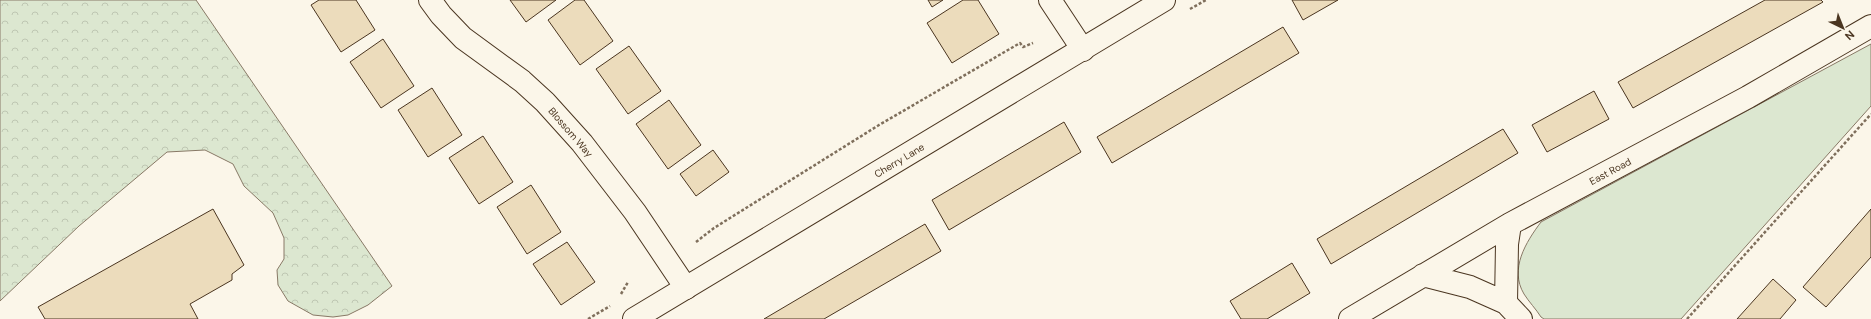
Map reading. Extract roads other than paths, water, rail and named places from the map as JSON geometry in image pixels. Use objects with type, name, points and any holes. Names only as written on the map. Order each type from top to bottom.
[{"type":"street","name":"Blossom Way","points":[[430,0],[441,15],[463,38],[522,80],[545,102],[582,143],[635,212],[686,288]]},
{"type":"street","points":[[1050,0],[1083,50]]},
{"type":"street","name":"Cherry Lane","points":[[634,319],[1164,0]]},
{"type":"street","name":"East Road","points":[[1350,319],[1510,224],[1754,93],[1871,26]]},
{"type":"street","points":[[1506,303],[1507,244],[1510,224]]},
{"type":"street","points":[[1423,275],[1470,287],[1506,303],[1521,319]]}]
